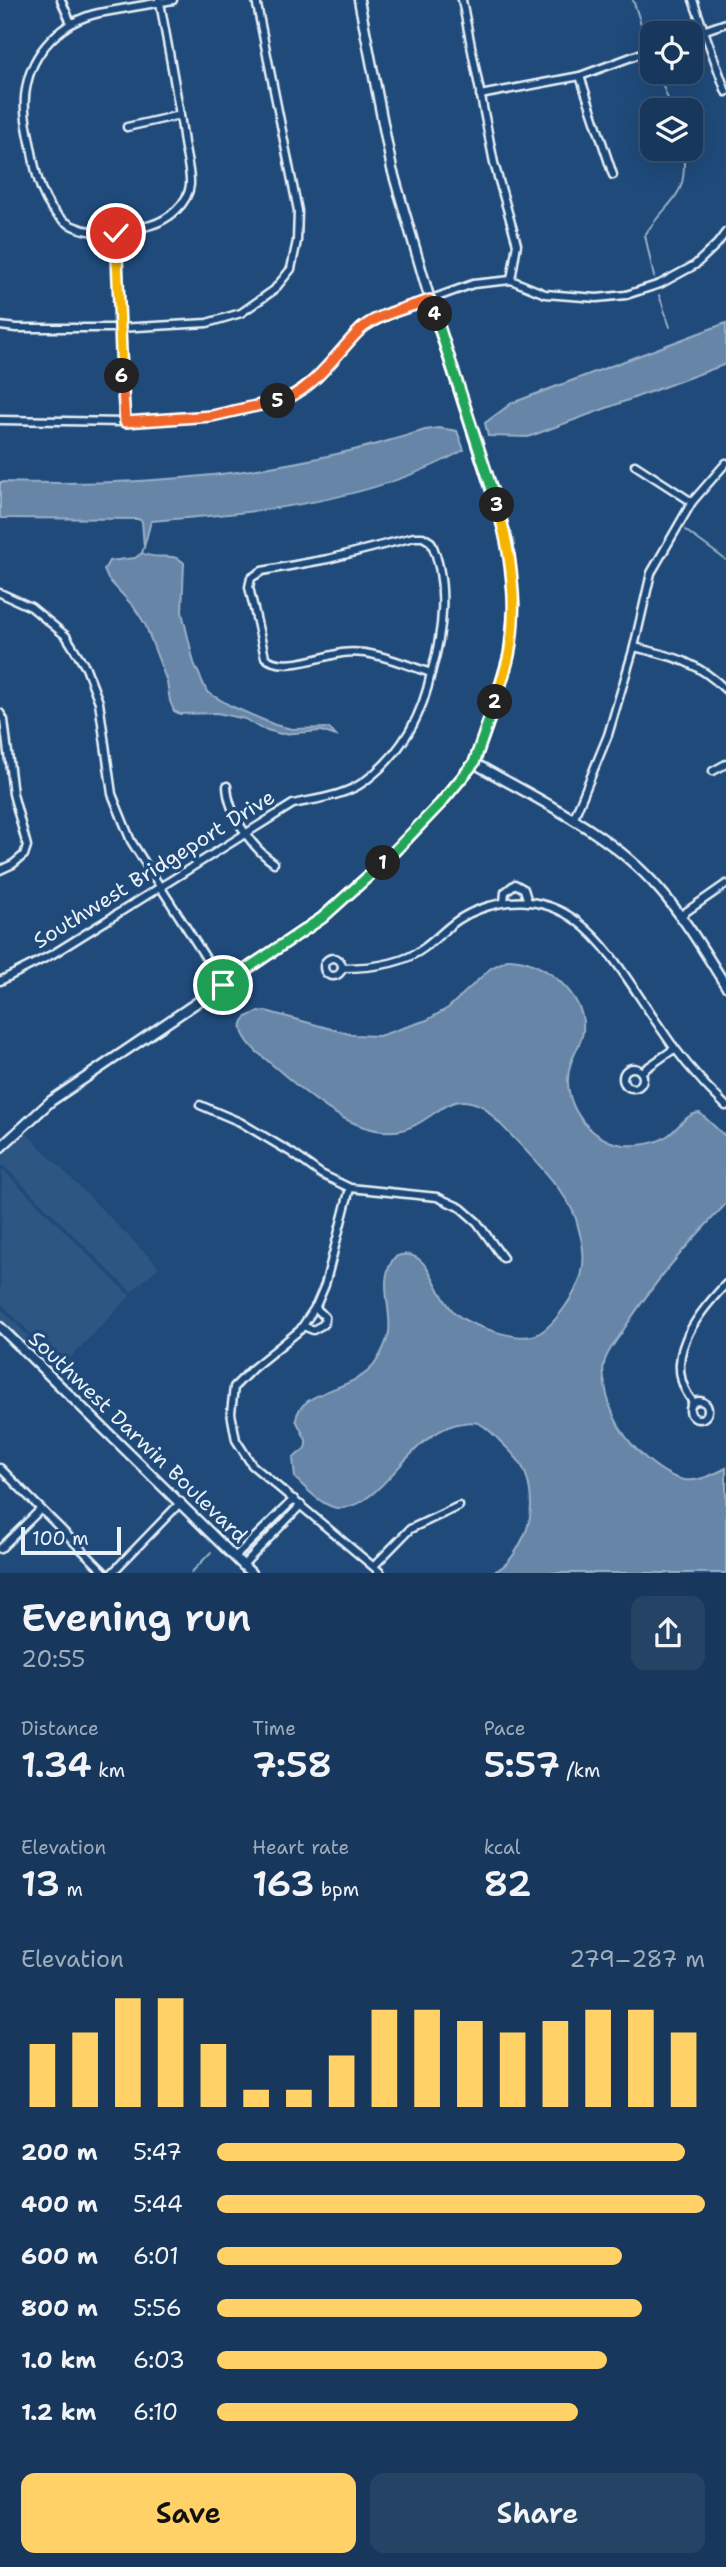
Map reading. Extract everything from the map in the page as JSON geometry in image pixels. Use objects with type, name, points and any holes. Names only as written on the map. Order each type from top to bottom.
[{"type":"street","points":[[61,0],[71,23]]},
{"type":"street","points":[[159,1],[190,186],[182,204],[163,221],[138,229],[116,233],[92,232],[66,223],[49,209],[34,166],[25,111],[26,88],[33,66],[46,45],[71,23],[89,15],[159,1],[173,0]]},
{"type":"street","points":[[0,326],[119,328],[207,323],[241,313],[274,289],[291,269],[297,241],[298,211],[256,0]]},
{"type":"street","points":[[0,1148],[51,1101],[322,918],[400,847],[474,763],[509,654],[514,604],[508,543],[430,300],[392,169],[359,0]]},
{"type":"street","points":[[462,0],[494,163],[517,244],[511,280]]},
{"type":"street","points":[[693,0],[726,92]]},
{"type":"street","points":[[705,31],[726,23]]},
{"type":"street","points":[[480,95],[580,76],[640,54]]},
{"type":"street","points":[[580,76],[613,175]]},
{"type":"street","points":[[127,127],[180,115]]},
{"type":"street","points":[[0,420],[125,422],[212,416],[285,400],[318,377],[361,328],[390,314],[473,285],[511,280],[545,295],[597,298],[626,295],[660,284],[695,265],[726,232]]},
{"type":"street","points":[[116,233],[125,422]]},
{"type":"street","points":[[573,820],[608,735],[634,647],[651,573],[692,502],[726,463]]},
{"type":"street","points":[[635,464],[692,502]]},
{"type":"street","name":"Southwest Bridgeport Drive","points":[[0,981],[53,954],[293,804],[335,795],[363,782],[392,754],[415,725],[426,698],[440,636],[442,594],[435,550],[431,542],[426,538],[414,537],[339,557],[261,571],[251,578],[249,587],[263,653],[270,662],[284,665],[335,654],[363,652],[431,673]]},
{"type":"street","points":[[0,593],[31,607],[66,636],[86,668],[99,702],[112,794],[131,842],[223,985]]},
{"type":"street","points":[[634,647],[677,658],[709,673],[726,690]]},
{"type":"street","points":[[0,713],[4,720],[13,794],[27,846],[24,855],[0,870]]},
{"type":"street","points":[[474,763],[606,840],[641,870],[680,916],[726,986]]},
{"type":"street","points":[[713,771],[726,764]]},
{"type":"street","points":[[228,786],[228,800],[247,832],[264,856],[274,863]]},
{"type":"street","points":[[504,902],[505,892],[515,884],[524,889],[528,902]]},
{"type":"street","points":[[680,916],[726,884]]},
{"type":"street","points":[[342,968],[402,960],[423,949],[452,922],[466,914],[504,902],[528,902],[562,910],[579,921],[604,945],[674,1049],[726,1106]]},
{"type":"street","points":[[641,1072],[674,1049]]},
{"type":"street","points":[[200,1105],[240,1122],[321,1174],[350,1188],[437,1197],[461,1208],[477,1222],[503,1258]]},
{"type":"street","points":[[350,1188],[325,1285],[315,1307],[303,1326],[234,1387],[231,1413],[236,1440],[253,1465],[381,1573]]},
{"type":"street","points":[[693,1402],[684,1390],[681,1379],[679,1366],[682,1347],[694,1324],[726,1284]]},
{"type":"street","points":[[303,1326],[318,1329],[324,1324],[326,1317],[315,1307]]},
{"type":"street","name":"Southwest Darwin Boulevard","points":[[0,1326],[251,1573]]},
{"type":"street","points":[[0,1468],[105,1573]]},
{"type":"street","points":[[234,1557],[294,1499]]},
{"type":"street","points":[[112,1573],[181,1502]]},
{"type":"street","points":[[243,1565],[301,1505]]},
{"type":"street","points":[[374,1566],[410,1529],[459,1506]]},
{"type":"street","points":[[0,1549],[41,1509]]},
{"type":"street","points":[[269,1524],[276,1530]]},
{"type":"shaded area","points":[[726,323],[726,364],[528,437],[488,436],[485,423],[512,403]]},
{"type":"shaded area","points":[[439,428],[457,431],[464,450],[428,468],[352,493],[272,509],[151,521],[144,547],[142,521],[138,519],[0,518],[0,482],[109,482],[215,475],[320,458]]},
{"type":"shaded area","points":[[142,553],[180,559],[184,563],[182,612],[194,663],[207,692],[231,706],[275,725],[292,729],[329,728],[336,736],[321,731],[281,734],[260,728],[245,719],[217,713],[180,714],[174,711],[167,682],[145,624],[134,607],[108,579],[104,570],[109,561],[135,558]]},
{"type":"shaded area","points":[[509,959],[535,965],[548,972],[570,992],[578,1005],[583,1031],[571,1062],[569,1093],[573,1105],[588,1127],[611,1142],[642,1145],[665,1137],[687,1118],[700,1113],[726,1137],[726,1204],[646,1297],[609,1351],[603,1369],[610,1408],[620,1428],[632,1445],[649,1461],[669,1475],[686,1480],[704,1478],[726,1468],[726,1573],[490,1573],[506,1564],[520,1545],[530,1517],[530,1494],[525,1472],[519,1462],[489,1430],[476,1422],[457,1424],[440,1431],[424,1442],[372,1494],[343,1508],[324,1503],[295,1478],[293,1458],[306,1448],[306,1440],[296,1420],[300,1410],[318,1395],[367,1372],[384,1347],[389,1332],[387,1274],[395,1257],[408,1255],[420,1260],[429,1270],[449,1307],[461,1318],[494,1331],[528,1337],[543,1331],[571,1298],[580,1280],[583,1252],[576,1219],[561,1192],[536,1161],[485,1108],[458,1101],[414,1126],[383,1131],[366,1128],[332,1112],[257,1052],[243,1032],[243,1021],[248,1016],[266,1011],[353,1035],[379,1036],[427,1020],[448,1008],[491,968]]},
{"type":"shaded area","points":[[24,1131],[159,1267],[131,1292],[4,1166],[0,1166],[0,1153]]},
{"type":"shaded area","points":[[2,1169],[130,1296],[62,1366],[0,1302]]},
{"type":"shaded area","points":[[0,1307],[60,1369],[55,1375],[0,1322]]},
{"type":"waterway","points":[[633,0],[640,21]]},
{"type":"waterway","points":[[662,84],[668,98]]},
{"type":"waterway","points":[[654,277],[645,235],[680,189],[684,161]]},
{"type":"waterway","points":[[659,295],[670,327]]},
{"type":"waterway","points":[[685,530],[726,560]]},
{"type":"waterway","points":[[142,553],[144,547]]},
{"type":"waterway","points":[[191,1573],[211,1552]]},
{"type":"route","points":[[116,233],[125,422],[212,416],[285,400],[318,377],[341,354],[361,328],[430,300],[508,543],[514,604],[509,654],[474,763],[400,847],[322,918],[223,985]]}]
